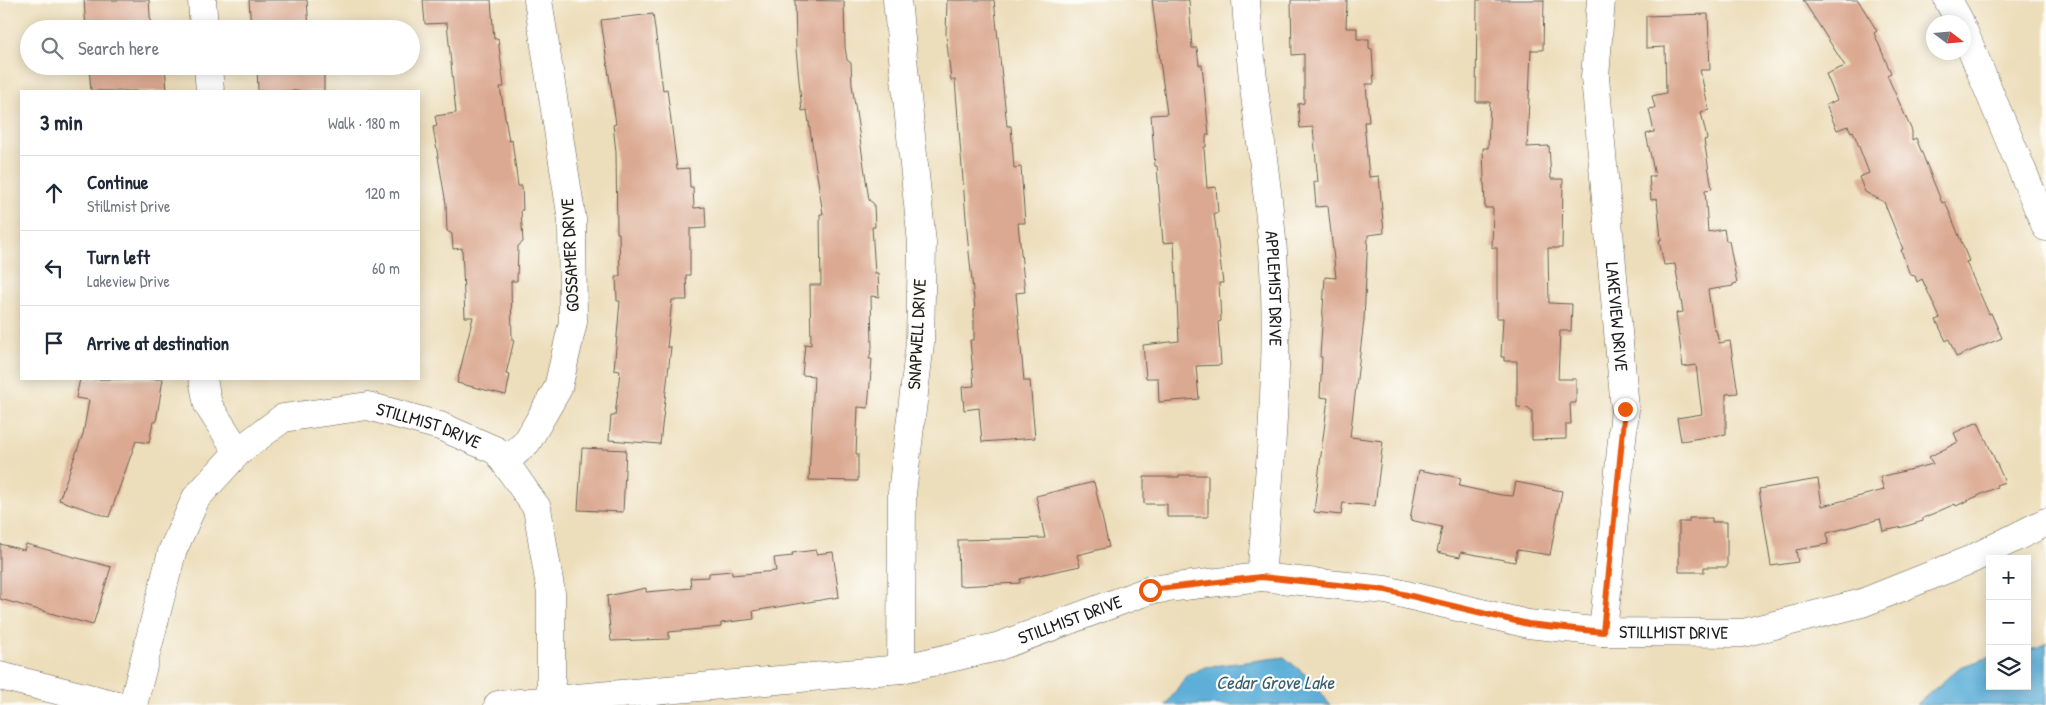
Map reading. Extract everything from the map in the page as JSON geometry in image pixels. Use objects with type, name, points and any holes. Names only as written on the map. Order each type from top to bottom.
[{"type":"street","points":[[202,0],[203,20]]},
{"type":"street","name":"GOSSAMER DRIVE","points":[[504,462],[527,442],[558,388],[573,322],[572,220],[538,0]]},
{"type":"street","name":"SNAPWELL DRIVE","points":[[897,0],[922,243],[920,343],[902,493],[901,669]]},
{"type":"street","name":"APPLEMIST DRIVE","points":[[1246,0],[1248,35],[1266,172],[1275,289],[1275,402],[1261,577]]},
{"type":"street","name":"LAKEVIEW DRIVE","points":[[1601,0],[1595,77],[1625,409],[1603,632]]},
{"type":"street","points":[[1948,0],[1956,15]]},
{"type":"street","points":[[1971,49],[2046,227]]},
{"type":"street","points":[[209,75],[210,90]]},
{"type":"street","points":[[203,380],[208,405],[238,452]]},
{"type":"street","name":"STILLMIST DRIVE","points":[[132,705],[172,552],[196,498],[238,452],[283,418],[368,406],[440,426],[497,451],[537,508],[550,593],[551,700]]},
{"type":"street","name":"STILLMIST DRIVE","points":[[498,705],[901,669],[997,647],[1150,590],[1261,577],[1386,590],[1528,624],[1603,632],[1743,633],[1862,603],[1972,559],[2046,522]]},
{"type":"street","points":[[0,676],[117,705]]},
{"type":"water","points":[[2046,643],[2046,705],[1916,705],[1960,667],[1986,658],[1986,690],[2031,690],[2031,649],[2038,648]]},
{"type":"water","name":"Cedar Grove Lake","points":[[1284,657],[1313,681],[1330,705],[1166,705],[1186,676],[1205,667]]},
{"type":"building","points":[[84,0],[149,0],[150,20],[85,20]]},
{"type":"building","points":[[249,0],[307,0],[308,20],[250,20]]},
{"type":"building","points":[[423,0],[491,0],[494,39],[498,38],[504,87],[500,87],[509,141],[512,140],[518,186],[522,186],[523,210],[521,210],[523,242],[518,246],[517,281],[511,281],[512,340],[514,340],[506,374],[510,375],[506,395],[457,383],[473,317],[465,317],[462,248],[453,249],[452,234],[447,231],[446,204],[433,127],[437,126],[435,116],[456,113],[447,23],[425,24]]},
{"type":"building","points":[[795,0],[844,1],[845,47],[847,60],[851,63],[852,85],[869,200],[874,204],[875,227],[872,227],[875,273],[878,273],[879,297],[871,296],[872,348],[869,359],[872,359],[868,408],[858,407],[856,454],[858,454],[858,481],[809,480],[814,376],[802,375],[805,344],[811,345],[810,285],[821,285],[820,214],[823,214],[807,110],[802,111],[796,49]]},
{"type":"building","points":[[947,0],[994,0],[1007,126],[1011,126],[1014,168],[1021,167],[1025,223],[1018,223],[1025,292],[1016,293],[1024,381],[1030,381],[1035,438],[982,442],[979,408],[964,410],[962,387],[974,386],[970,340],[974,340],[975,309],[955,80],[951,80],[946,34]]},
{"type":"building","points":[[1152,0],[1189,0],[1192,48],[1197,48],[1199,65],[1202,65],[1209,135],[1206,135],[1206,147],[1204,147],[1207,188],[1216,187],[1218,213],[1214,213],[1223,283],[1219,283],[1221,321],[1218,322],[1221,365],[1196,366],[1199,399],[1159,402],[1158,378],[1146,378],[1143,345],[1179,341],[1174,242],[1163,243],[1157,166],[1155,166],[1151,115],[1167,114]]},
{"type":"building","points":[[1291,0],[1347,0],[1346,28],[1357,28],[1357,39],[1369,39],[1369,48],[1372,49],[1374,84],[1366,84],[1369,122],[1364,122],[1369,177],[1379,176],[1384,233],[1368,235],[1364,320],[1350,437],[1383,441],[1375,506],[1343,503],[1341,515],[1314,512],[1328,398],[1320,397],[1322,357],[1320,357],[1325,277],[1336,278],[1328,206],[1316,207],[1314,182],[1318,182],[1313,127],[1300,128],[1298,104],[1304,103],[1304,54],[1292,55]]},
{"type":"building","points":[[1477,0],[1544,0],[1543,50],[1531,50],[1527,147],[1549,146],[1551,179],[1563,179],[1562,248],[1548,248],[1549,303],[1572,304],[1571,331],[1560,331],[1558,379],[1576,379],[1576,403],[1570,403],[1571,424],[1566,424],[1566,439],[1532,440],[1532,410],[1517,407],[1517,361],[1504,361],[1504,357],[1501,357],[1503,318],[1497,318],[1497,248],[1492,248],[1493,208],[1485,208],[1483,148],[1488,148],[1490,102],[1476,102]]},
{"type":"building","points":[[1803,0],[1858,0],[1877,31],[1874,33],[1891,73],[1887,75],[1912,131],[1912,140],[1916,138],[1942,203],[1945,202],[1951,216],[1969,261],[1966,262],[2002,338],[1956,357],[1949,339],[1946,341],[1936,320],[1940,318],[1922,279],[1917,282],[1915,276],[1910,275],[1901,250],[1903,249],[1884,202],[1865,192],[1859,177],[1869,173],[1853,131],[1851,132],[1848,126],[1837,130],[1826,105],[1837,100],[1826,74],[1845,66]]},
{"type":"building","points":[[653,14],[663,90],[667,89],[677,169],[689,168],[690,187],[693,187],[694,208],[705,207],[706,228],[690,229],[690,275],[686,275],[687,300],[672,300],[667,347],[671,347],[660,444],[609,440],[611,416],[615,416],[620,371],[614,370],[620,301],[617,301],[616,276],[620,276],[619,233],[617,233],[616,152],[613,125],[616,124],[601,20]]},
{"type":"building","points":[[1708,14],[1710,70],[1700,70],[1709,110],[1701,112],[1707,139],[1704,140],[1712,189],[1705,190],[1708,232],[1724,229],[1726,241],[1729,241],[1737,283],[1733,284],[1733,286],[1708,290],[1714,330],[1716,330],[1719,343],[1730,341],[1738,393],[1726,394],[1726,434],[1681,441],[1677,418],[1702,414],[1696,365],[1683,367],[1676,313],[1683,312],[1675,264],[1664,265],[1659,240],[1661,240],[1657,199],[1651,200],[1649,176],[1655,176],[1646,134],[1654,132],[1649,109],[1655,108],[1652,96],[1666,93],[1665,47],[1646,48],[1646,16]]},
{"type":"building","points":[[90,75],[166,75],[167,90],[91,90]]},
{"type":"building","points":[[257,75],[324,75],[324,90],[258,90]]},
{"type":"building","points":[[80,380],[163,380],[156,422],[153,422],[149,443],[136,441],[109,517],[59,500],[83,434],[89,400],[76,398]]},
{"type":"building","points":[[1978,422],[2005,482],[1956,506],[1955,504],[1923,518],[1923,521],[1903,527],[1883,531],[1880,519],[1827,533],[1828,544],[1796,550],[1798,562],[1771,566],[1759,489],[1818,479],[1822,506],[1884,490],[1880,477],[1933,464],[1929,457],[1958,442],[1954,433]]},
{"type":"building","points":[[582,448],[626,450],[623,512],[578,510]]},
{"type":"building","points":[[1419,470],[1461,478],[1459,486],[1501,495],[1513,496],[1516,482],[1562,491],[1550,555],[1517,550],[1515,562],[1461,552],[1460,557],[1437,552],[1442,527],[1410,520]]},
{"type":"building","points":[[1179,475],[1208,475],[1208,517],[1167,517],[1167,504],[1144,504],[1144,477],[1179,477]]},
{"type":"building","points":[[1094,482],[1109,547],[1077,555],[1080,566],[1020,579],[1020,583],[959,586],[958,540],[1045,538],[1036,496]]},
{"type":"building","points":[[1689,518],[1712,518],[1712,522],[1727,522],[1727,567],[1704,567],[1704,572],[1679,572],[1679,522],[1689,522]]},
{"type":"building","points":[[0,544],[24,550],[26,544],[111,567],[93,625],[0,599]]},
{"type":"building","points":[[816,550],[816,554],[833,552],[839,597],[753,611],[754,619],[721,623],[721,627],[669,632],[669,639],[611,641],[607,596],[646,588],[646,592],[691,588],[690,578],[709,577],[709,573],[732,571],[732,575],[776,571],[774,558],[793,556],[792,553]]},
{"type":"route","points":[[1150,590],[1261,577],[1386,590],[1528,624],[1603,632],[1625,409]]}]
